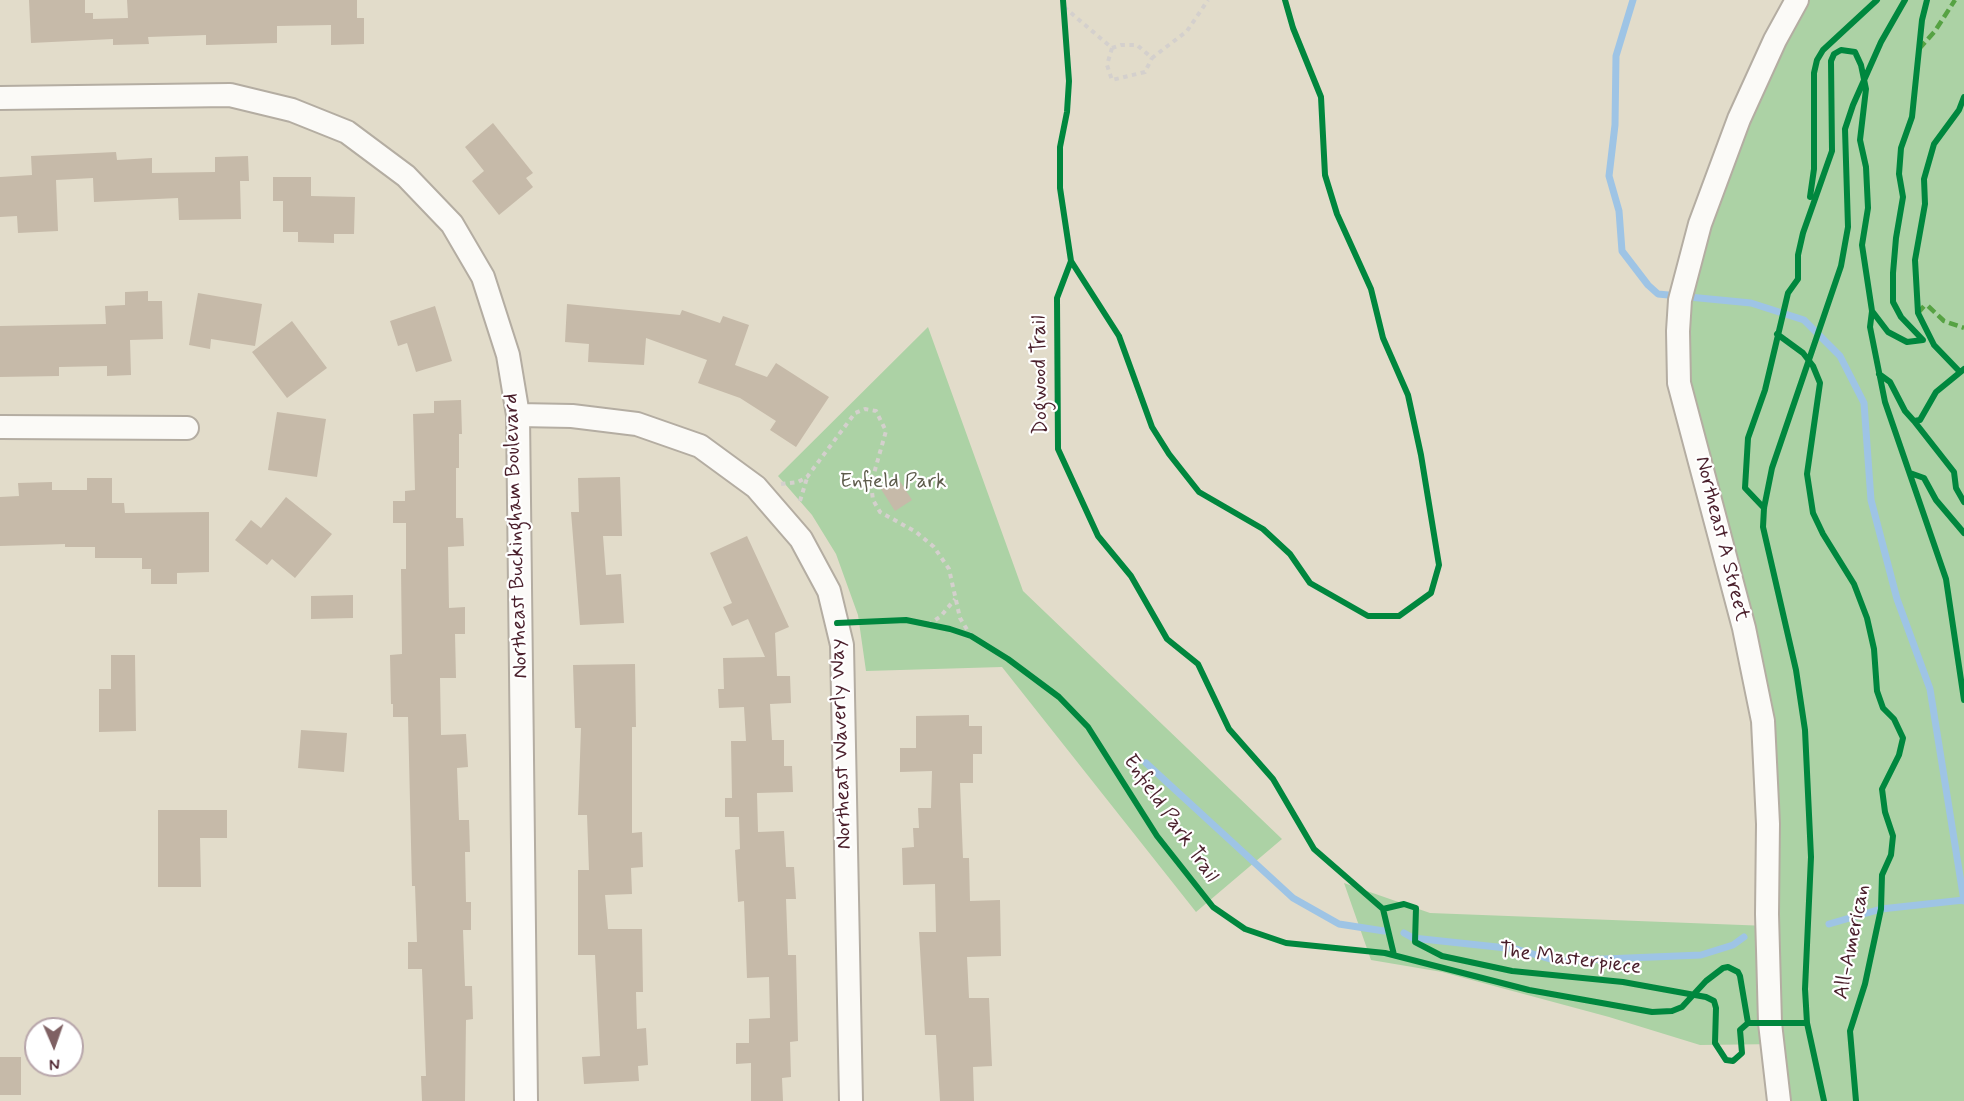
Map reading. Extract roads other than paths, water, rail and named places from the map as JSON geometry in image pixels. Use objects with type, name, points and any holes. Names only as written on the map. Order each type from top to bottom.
[{"type":"street","name":"Northeast A Street","points":[[1779,1101],[1770,1023],[1767,914],[1768,824],[1763,721],[1744,628],[1679,383],[1678,331],[1680,300],[1700,224],[1739,119],[1775,40],[1797,0]]},
{"type":"street","name":"Northeast Buckingham Boulevard","points":[[0,98],[230,95],[292,110],[347,132],[406,176],[452,224],[483,277],[508,355],[518,415],[526,1101]]},
{"type":"street","name":"Northeast Waverly Way","points":[[518,415],[572,416],[638,424],[700,446],[763,496],[801,539],[829,591],[842,645],[851,1101]]},
{"type":"street","points":[[0,428],[187,428]]},
{"type":"waterway","points":[[1633,0],[1616,56],[1615,125],[1609,176],[1619,211],[1622,251],[1648,285],[1658,294],[1751,303],[1804,320],[1840,356],[1864,403],[1871,500],[1897,599],[1930,689],[1964,901]]},
{"type":"waterway","points":[[1146,763],[1293,898],[1339,924],[1384,931]]},
{"type":"waterway","points":[[1829,924],[1881,909],[1964,900]]},
{"type":"waterway","points":[[1404,933],[1413,938],[1516,949],[1557,961],[1701,955],[1733,945],[1744,937]]},
{"type":"park label","name":"Enfield Park","points":[[893,483]]}]
